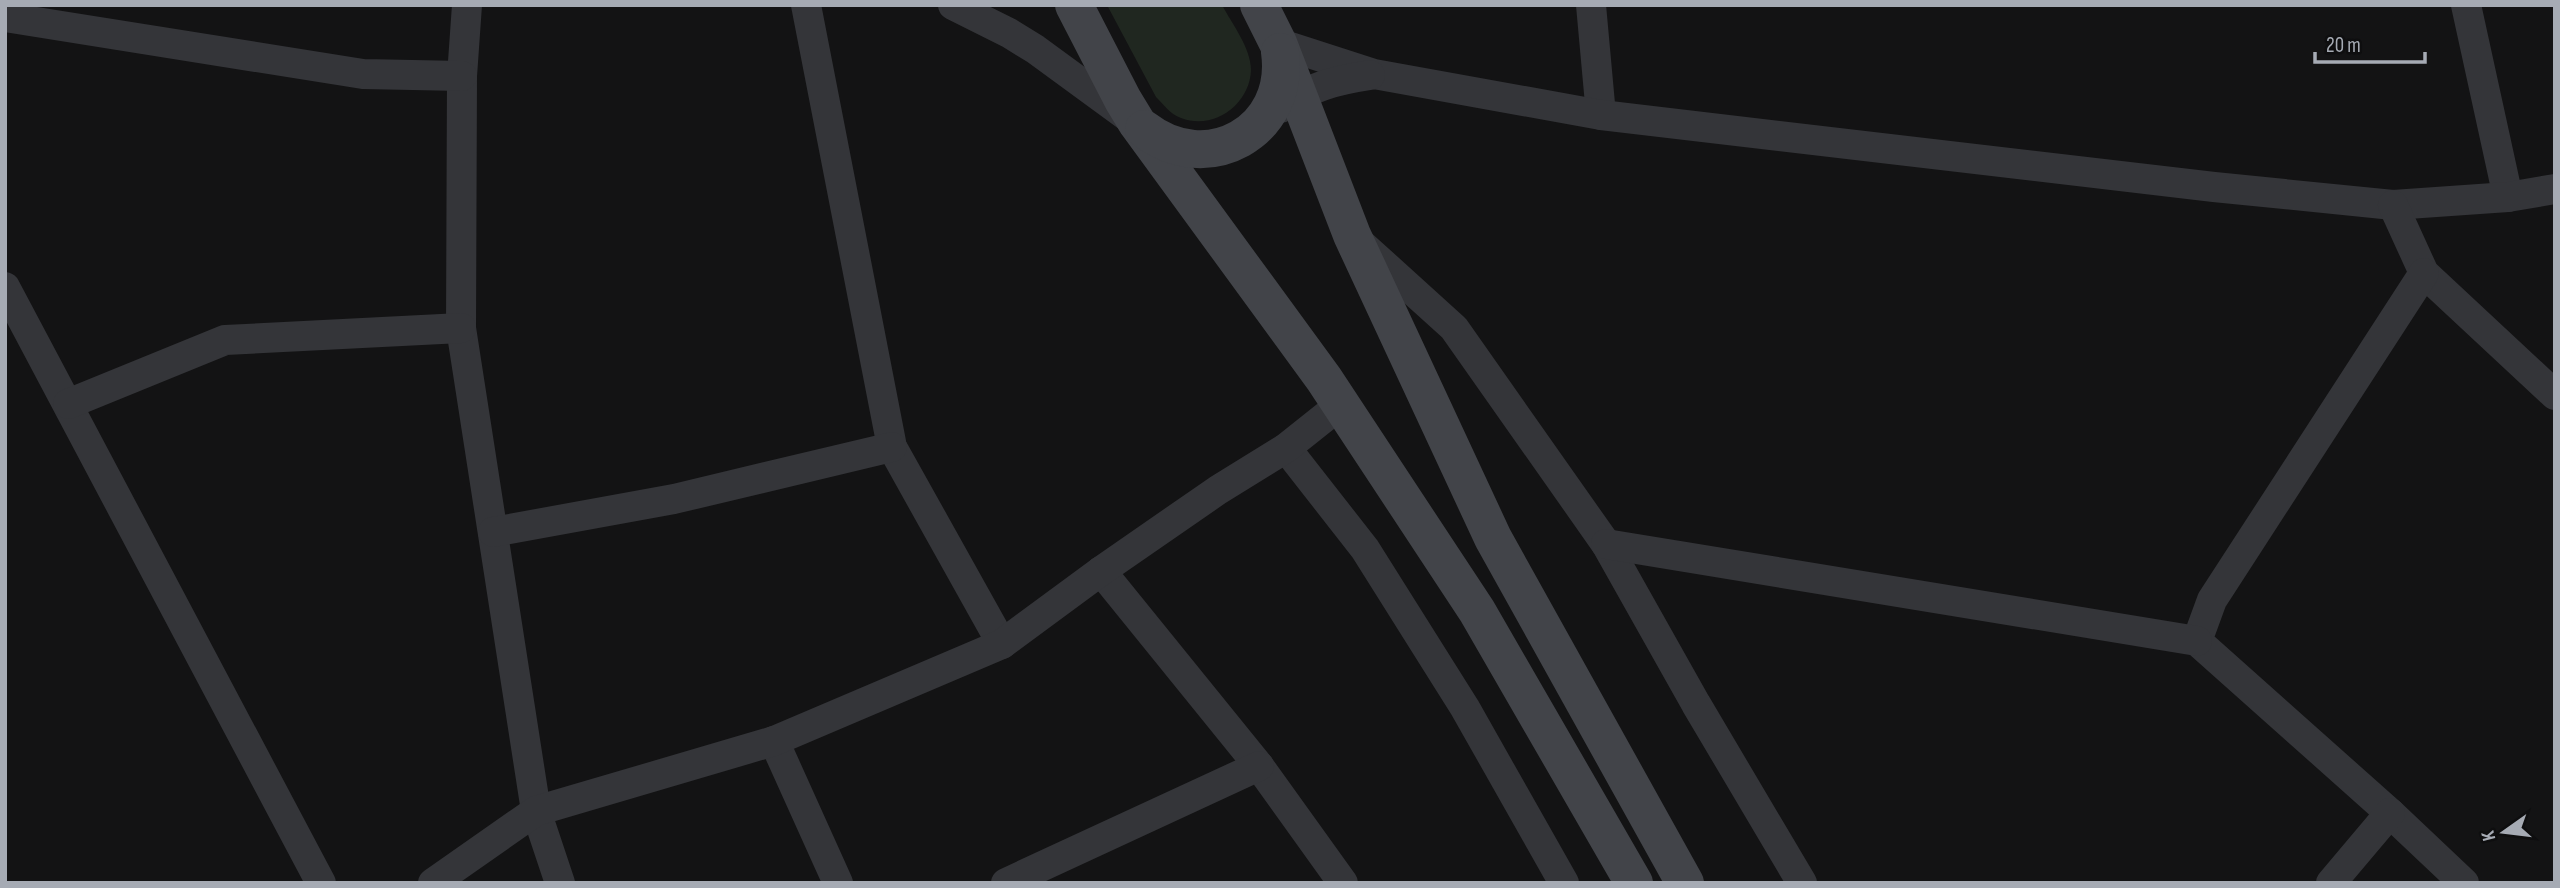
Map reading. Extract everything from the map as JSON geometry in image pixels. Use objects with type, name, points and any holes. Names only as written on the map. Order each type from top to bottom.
[{"type":"street","points":[[467,5],[462,76],[461,328],[536,811],[560,883]]},
{"type":"street","points":[[806,5],[891,447],[1002,644]]},
{"type":"street","points":[[953,5],[1035,49],[1159,141],[1185,150],[1214,149],[1240,140],[1298,95],[1335,80],[1374,74]]},
{"type":"street","points":[[1074,5],[1137,123],[1340,405],[1478,611],[1634,883]]},
{"type":"street","points":[[1259,5],[1278,43],[1352,235],[1493,538],[1685,883]]},
{"type":"street","points":[[1591,5],[1601,115]]},
{"type":"street","points":[[2466,5],[2508,197]]},
{"type":"street","points":[[5,17],[363,74],[462,76]]},
{"type":"street","points":[[1262,122],[1276,98],[1282,71],[1278,43]]},
{"type":"street","points":[[1278,43],[1374,74],[1601,115],[2214,187],[2393,205],[2508,197],[2555,189]]},
{"type":"street","points":[[2393,205],[2424,273],[2555,395]]},
{"type":"street","points":[[1352,235],[1454,328],[1606,544],[1696,704],[1802,883]]},
{"type":"street","points":[[2197,641],[2212,600],[2424,273]]},
{"type":"street","points":[[5,287],[321,883]]},
{"type":"street","points":[[68,404],[225,340],[461,328]]},
{"type":"street","points":[[433,883],[536,811],[775,741],[1002,644],[1101,571],[1219,490],[1286,448],[1340,405]]},
{"type":"street","points":[[493,532],[674,499],[891,447]]},
{"type":"street","points":[[1286,448],[1365,549],[1465,708],[1564,883]]},
{"type":"street","points":[[1606,544],[2197,641],[2390,813],[2464,883]]},
{"type":"street","points":[[1101,571],[1259,766],[1343,883]]},
{"type":"street","points":[[775,741],[838,883]]},
{"type":"street","points":[[1006,883],[1259,766]]},
{"type":"street","points":[[2331,883],[2390,813]]},
{"type":"shaded area","points":[[1107,5],[1222,5],[1248,53],[1250,62],[1249,82],[1237,104],[1228,112],[1206,121],[1181,118],[1167,109],[1156,97]]}]
